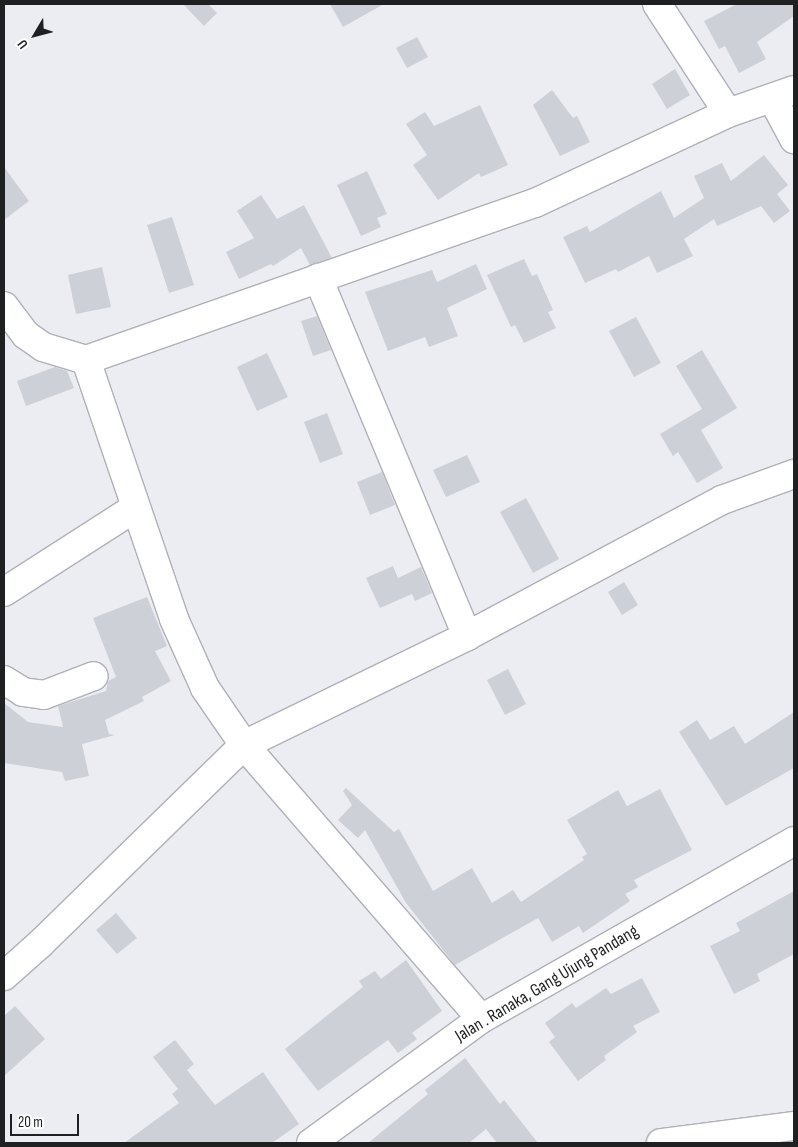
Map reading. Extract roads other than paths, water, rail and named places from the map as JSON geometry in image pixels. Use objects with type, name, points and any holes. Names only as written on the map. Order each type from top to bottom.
[{"type":"street","points":[[658,4],[728,113]]},
{"type":"street","points":[[4,306],[26,335],[43,347],[86,360],[535,203],[728,113],[783,94],[794,138]]},
{"type":"street","points":[[318,278],[467,636]]},
{"type":"street","points":[[86,360],[174,619],[205,688],[244,745],[481,1019]]},
{"type":"street","points":[[4,976],[40,944],[244,745],[467,636],[722,500],[794,474]]},
{"type":"street","points":[[4,592],[135,508]]},
{"type":"street","points":[[4,680],[23,692],[44,695],[94,676]]},
{"type":"street","name":"Jalan . Ranaka, Gang Ujung Pandang","points":[[311,1143],[481,1019],[794,841]]},
{"type":"street","points":[[661,1143],[794,1126]]}]
